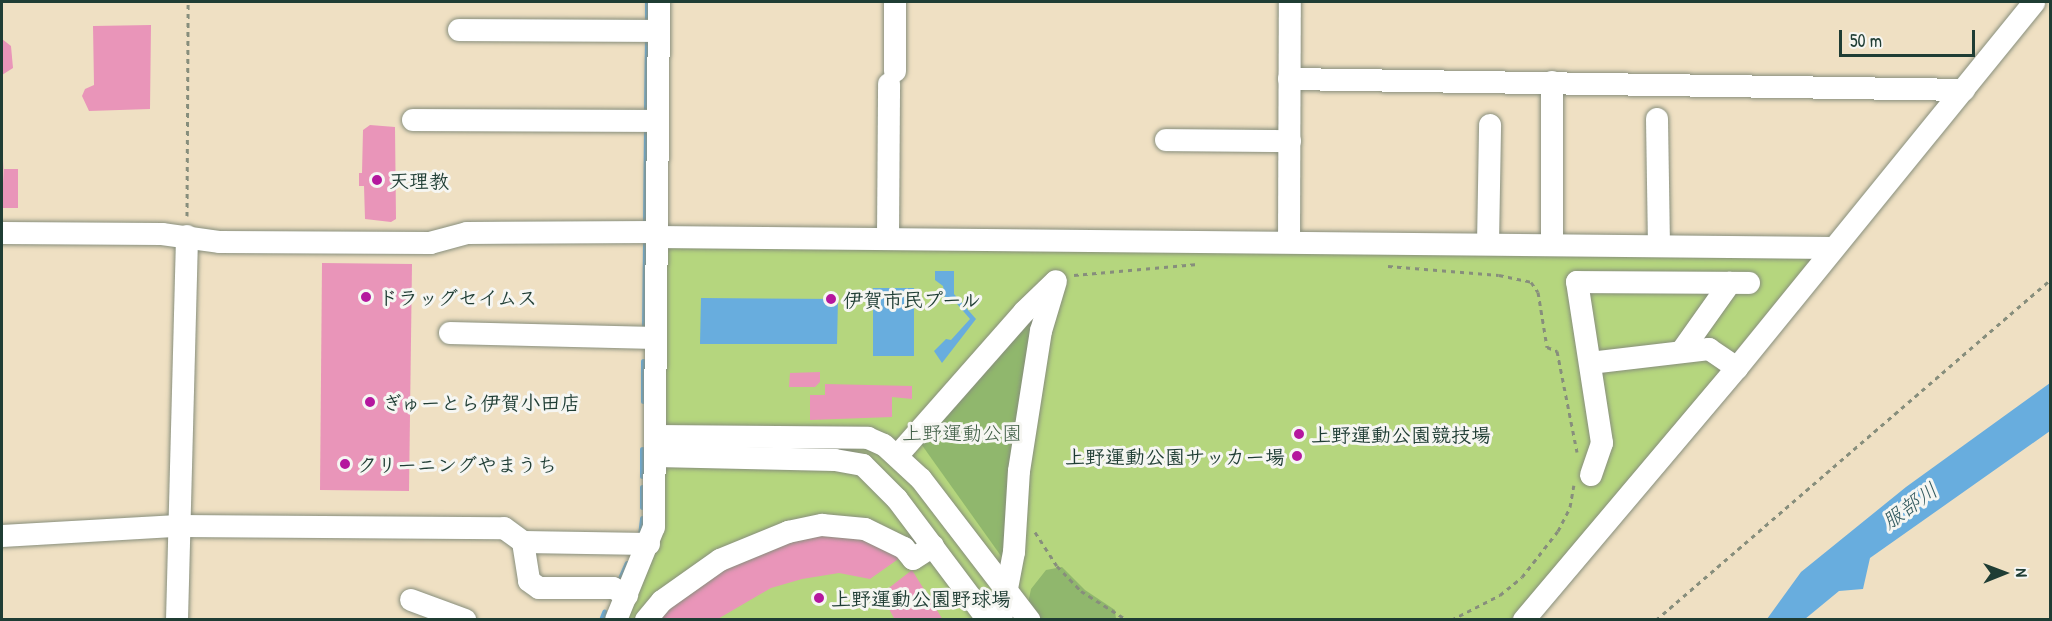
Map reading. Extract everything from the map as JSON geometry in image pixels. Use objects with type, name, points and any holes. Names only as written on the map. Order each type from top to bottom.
[{"type":"street","points":[[615,620],[649,544],[654,527],[658,2]]},
{"type":"street","points":[[888,238],[895,2]]},
{"type":"street","points":[[1289,242],[1290,2]]},
{"type":"street","points":[[1524,620],[1737,368],[2034,2]]},
{"type":"street","points":[[459,30],[658,31]]},
{"type":"street","points":[[1289,79],[1964,90]]},
{"type":"street","points":[[1552,82],[1552,245]]},
{"type":"street","points":[[1657,119],[1659,245]]},
{"type":"street","points":[[413,120],[657,121]]},
{"type":"street","points":[[1488,244],[1490,125]]},
{"type":"street","points":[[1166,140],[1290,141]]},
{"type":"street","points":[[2,233],[187,236],[220,242],[430,243],[467,233],[1834,248]]},
{"type":"street","points":[[177,620],[187,236]]},
{"type":"street","points":[[898,455],[1024,312],[1056,281]]},
{"type":"street","points":[[1001,620],[1007,591],[1022,449],[1041,331],[1056,281]]},
{"type":"street","points":[[1584,475],[1602,442],[1576,282],[1739,283],[1681,352]]},
{"type":"street","points":[[450,333],[655,338]]},
{"type":"street","points":[[1590,363],[1709,349],[1737,368]]},
{"type":"street","points":[[656,446],[868,438],[898,455],[921,479],[1029,620]]},
{"type":"street","points":[[656,446],[846,461],[863,465],[897,499],[988,620]]},
{"type":"street","points":[[897,499],[921,479]]},
{"type":"street","points":[[646,620],[662,601],[720,560],[788,532],[822,525],[865,529],[904,548],[913,559],[933,546]]},
{"type":"street","points":[[2,536],[178,526],[504,528],[523,542],[649,544]]},
{"type":"street","points":[[523,542],[529,581],[539,588],[613,588],[627,595]]},
{"type":"street","points":[[411,600],[465,620]]},
{"type":"path","points":[[187,236],[188,2]]},
{"type":"path","points":[[1056,281],[1075,275],[1200,264]]},
{"type":"path","points":[[1385,266],[1499,275],[1531,282],[1538,292],[1547,346],[1557,351],[1578,456]]},
{"type":"path","points":[[1656,620],[2050,280]]},
{"type":"path","points":[[1452,620],[1500,595],[1544,553],[1570,507],[1584,475]]},
{"type":"path","points":[[1032,528],[1057,566],[1082,591],[1127,620]]},
{"type":"green space","name":"上野運動公園","points":[[665,245],[1814,256],[1589,531],[1511,619],[618,620],[652,545]]},
{"type":"green space","points":[[1047,296],[1006,563],[919,441]]},
{"type":"green space","points":[[1062,567],[1085,590],[1115,610],[1116,619],[1036,619],[1027,608],[1031,589],[1046,570]]},
{"type":"water","points":[[935,271],[954,271],[954,294],[976,319],[942,363],[934,351],[946,339],[951,340],[970,319],[952,298],[945,298],[943,286],[935,280]]},
{"type":"water","points":[[873,288],[914,288],[914,356],[873,356]]},
{"type":"water","points":[[701,298],[838,299],[837,344],[700,344]]},
{"type":"water","name":"服部川","points":[[2050,383],[2050,431],[1870,558],[1863,589],[1839,591],[1805,619],[1767,619],[1801,572],[1906,487]]},
{"type":"building","points":[[151,25],[150,109],[89,111],[82,96],[85,89],[94,85],[93,26]]},
{"type":"building","points":[[2,39],[11,46],[13,68],[2,75]]},
{"type":"building","name":"天理教","points":[[370,125],[395,127],[396,219],[391,222],[365,219],[364,186],[359,186],[359,173],[362,173],[363,130]]},
{"type":"building","points":[[4,159],[4,169],[18,169],[18,208],[2,208]]},
{"type":"building","points":[[322,263],[412,264],[409,491],[320,490]]},
{"type":"building","points":[[820,372],[820,382],[815,387],[789,387],[790,373]]},
{"type":"building","points":[[825,384],[912,386],[912,399],[892,397],[892,417],[810,420],[810,395],[825,395]]},
{"type":"building","points":[[854,531],[904,555],[870,579],[839,573],[802,579],[771,588],[716,620],[653,620],[687,590],[777,540]]},
{"type":"building","points":[[912,570],[943,620],[895,620],[881,594]]},
{"type":"waterway","points":[[647,2],[647,21]]},
{"type":"waterway","points":[[646,111],[647,40]]},
{"type":"waterway","points":[[645,226],[646,131]]},
{"type":"waterway","points":[[644,329],[645,241]]},
{"type":"waterway","points":[[643,361],[643,401]]},
{"type":"waterway","points":[[642,449],[642,476]]},
{"type":"waterway","points":[[642,487],[642,507]]},
{"type":"waterway","points":[[640,535],[642,518]]},
{"type":"waterway","points":[[617,585],[627,563]]},
{"type":"waterway","points":[[601,620],[604,612]]},
{"type":"place","name":"天理教","points":[[377,180]]},
{"type":"place","name":"ドラッグセイムス","points":[[366,297]]},
{"type":"place","name":"伊賀市民プール","points":[[831,299]]},
{"type":"place","name":"ぎゅーとら伊賀小田店","points":[[370,402]]},
{"type":"place","name":"上野運動公園競技場","points":[[1299,434]]},
{"type":"place","name":"上野運動公園サッカー場","points":[[1297,456]]},
{"type":"place","name":"クリーニングやまうち","points":[[345,464]]},
{"type":"place","name":"上野運動公園野球場","points":[[819,598]]}]
